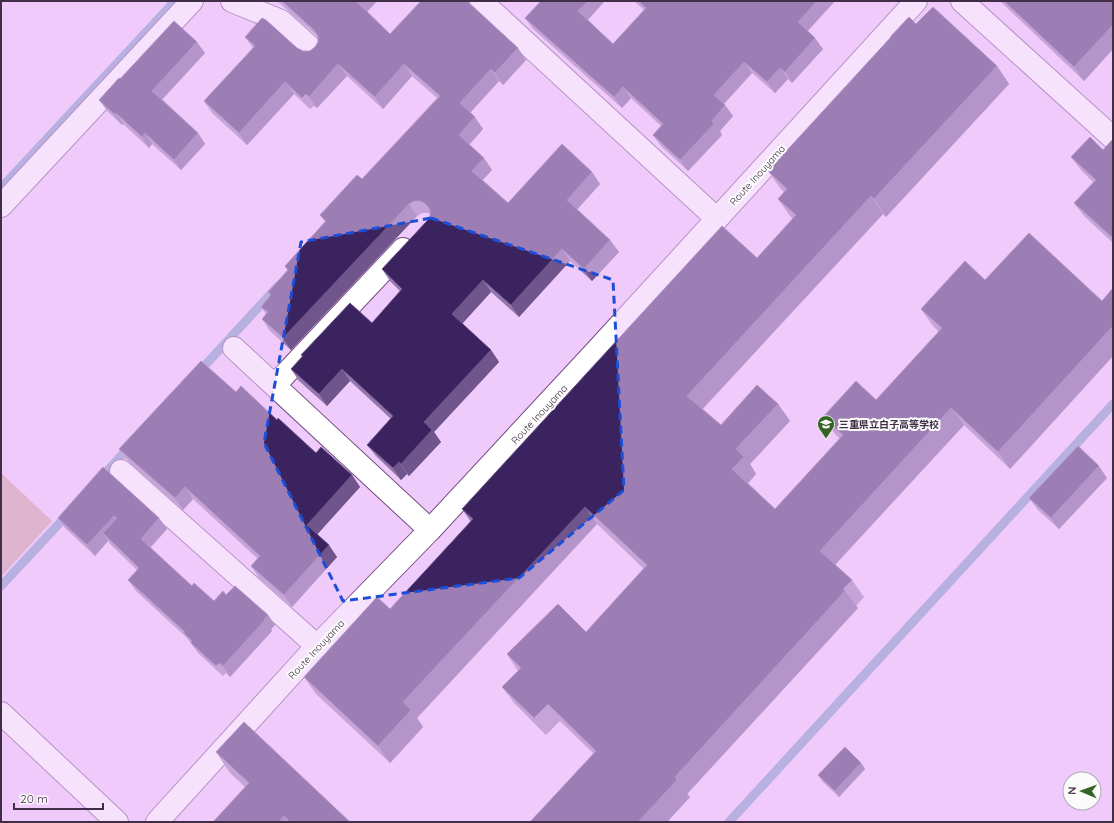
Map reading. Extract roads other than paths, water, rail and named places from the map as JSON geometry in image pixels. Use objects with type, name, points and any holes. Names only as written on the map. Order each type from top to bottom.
[{"type":"main road","points":[[1,206],[192,1]]},
{"type":"main road","points":[[232,1],[281,21],[314,52]]},
{"type":"main road","points":[[481,1],[717,219]]},
{"type":"main road","name":"Route Inouyama","points":[[157,822],[317,646],[430,530],[604,344],[916,1]]},
{"type":"main road","points":[[962,1],[1113,138]]},
{"type":"main road","points":[[274,385],[415,237]]},
{"type":"main road","points":[[234,348],[430,530]]},
{"type":"main road","points":[[121,471],[317,646]]},
{"type":"main road","points":[[1,713],[117,822]]},
{"type":"waterway","points":[[1,188],[175,1]]},
{"type":"waterway","points":[[197,374],[278,286]]},
{"type":"waterway","points":[[729,822],[1113,404]]},
{"type":"waterway","points":[[100,479],[130,446]]},
{"type":"waterway","points":[[1,586],[68,514]]},
{"type":"place","name":"三重県立白子高等学校","points":[[826,439]]}]
